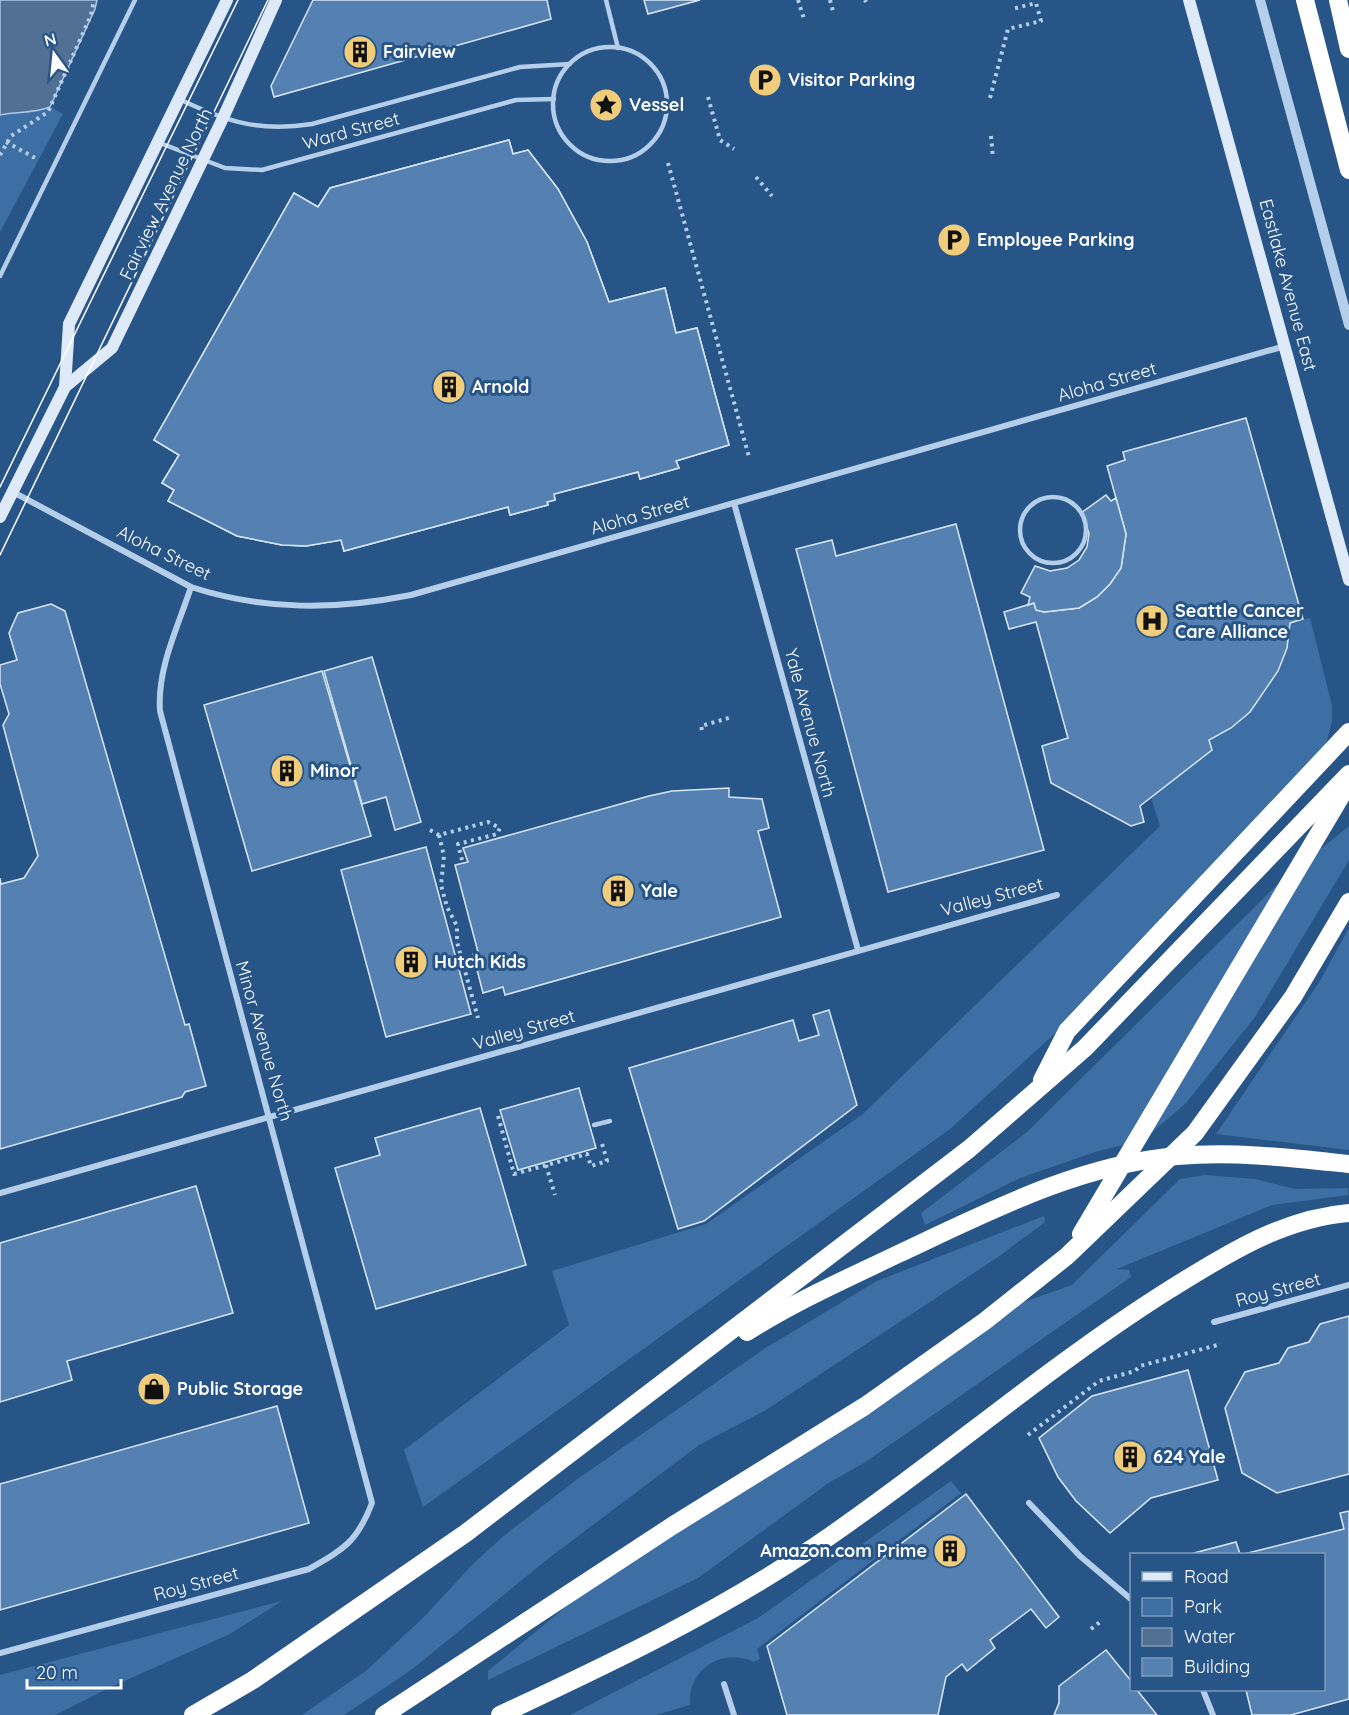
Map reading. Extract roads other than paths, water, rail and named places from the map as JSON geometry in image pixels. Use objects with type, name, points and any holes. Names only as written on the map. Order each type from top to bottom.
[{"type":"highway","points":[[1305,0],[1349,170]]},
{"type":"highway","points":[[1338,0],[1349,49]]},
{"type":"highway","points":[[1038,1089],[1067,1031],[1349,732]]},
{"type":"highway","points":[[194,1715],[253,1680],[466,1533],[960,1156],[1085,1048],[1349,774]]},
{"type":"highway","points":[[1067,1256],[1349,782]]},
{"type":"highway","points":[[384,1715],[672,1526],[865,1406],[985,1321],[1067,1256],[1195,1132],[1293,997],[1349,902]]},
{"type":"highway","points":[[588,1442],[759,1325],[977,1217],[1083,1175],[1144,1161],[1208,1154],[1246,1154],[1349,1164]]},
{"type":"highway","points":[[500,1715],[615,1662],[750,1589],[873,1506],[1066,1358],[1218,1260],[1284,1227],[1330,1214],[1349,1213]]},
{"type":"main road","name":"Fairview Avenue North","points":[[0,517],[65,387],[69,324],[226,0]]},
{"type":"main road","name":"Fairview Avenue North","points":[[65,387],[112,348],[223,118],[276,0]]},
{"type":"main road","name":"Eastlake Avenue East","points":[[1189,0],[1349,580]]},
{"type":"street","points":[[1260,0],[1349,325]]},
{"type":"street","name":"Aloha Street","points":[[12,492],[191,587],[243,601],[316,607],[369,604],[411,595],[1286,346]]},
{"type":"street","name":"Yale Avenue North","points":[[734,503],[858,950]]},
{"type":"street","name":"Minor Avenue North","points":[[191,587],[162,674],[159,691],[160,711],[207,894],[270,1118],[372,1503]]},
{"type":"street","name":"Valley Street","points":[[0,1193],[1057,895]]},
{"type":"street","name":"Roy Street","points":[[1214,1323],[1349,1285]]},
{"type":"street","name":"Roy Street","points":[[0,1653],[309,1569],[336,1554],[362,1530],[372,1503]]},
{"type":"street","points":[[1029,1503],[1080,1556],[1130,1599]]},
{"type":"street","points":[[724,1684],[734,1715]]},
{"type":"street","points":[[1204,1691],[1213,1715]]},
{"type":"lane","points":[[0,276],[135,0]]},
{"type":"lane","points":[[606,0],[618,48]]},
{"type":"lane","points":[[618,48],[632,50],[649,61],[661,76],[667,95],[667,114],[659,133],[648,147],[632,156],[615,160],[596,159],[580,152],[566,140],[557,124],[554,99],[562,72],[570,64],[594,49],[618,48]]},
{"type":"lane","name":"Ward Street","points":[[179,99],[240,124],[280,129],[312,124],[520,67],[570,64]]},
{"type":"lane","name":"Ward Street","points":[[157,142],[225,168],[262,170],[516,99],[554,99]]},
{"type":"lane","points":[[1056,497],[1076,506],[1086,525],[1086,536],[1074,555],[1055,562],[1034,556],[1027,549],[1020,529],[1022,519],[1035,502],[1056,497]]},
{"type":"lane","points":[[594,1125],[610,1121]]},
{"type":"water","points":[[0,0],[97,0],[50,107],[37,111],[0,115]]},
{"type":"tram line","points":[[0,487],[238,0]]},
{"type":"tram line","points":[[0,555],[268,0]]},
{"type":"place","name":"Fairview","points":[[360,52]]},
{"type":"place","name":"Visitor Parking","points":[[765,80]]},
{"type":"place","name":"Vessel","points":[[606,105]]},
{"type":"place","name":"Employee Parking","points":[[954,240]]},
{"type":"place","name":"Arnold","points":[[449,387]]},
{"type":"place","name":"Seattle Cancer Care Alliance","points":[[1152,621]]},
{"type":"place","name":"Minor","points":[[287,771]]},
{"type":"place","name":"Yale","points":[[618,891]]},
{"type":"place","name":"Hutch Kids","points":[[411,962]]},
{"type":"place","name":"Public Storage","points":[[154,1389]]},
{"type":"place","name":"624 Yale","points":[[1130,1457]]},
{"type":"place","name":"Amazon.com Prime","points":[[950,1551]]}]
